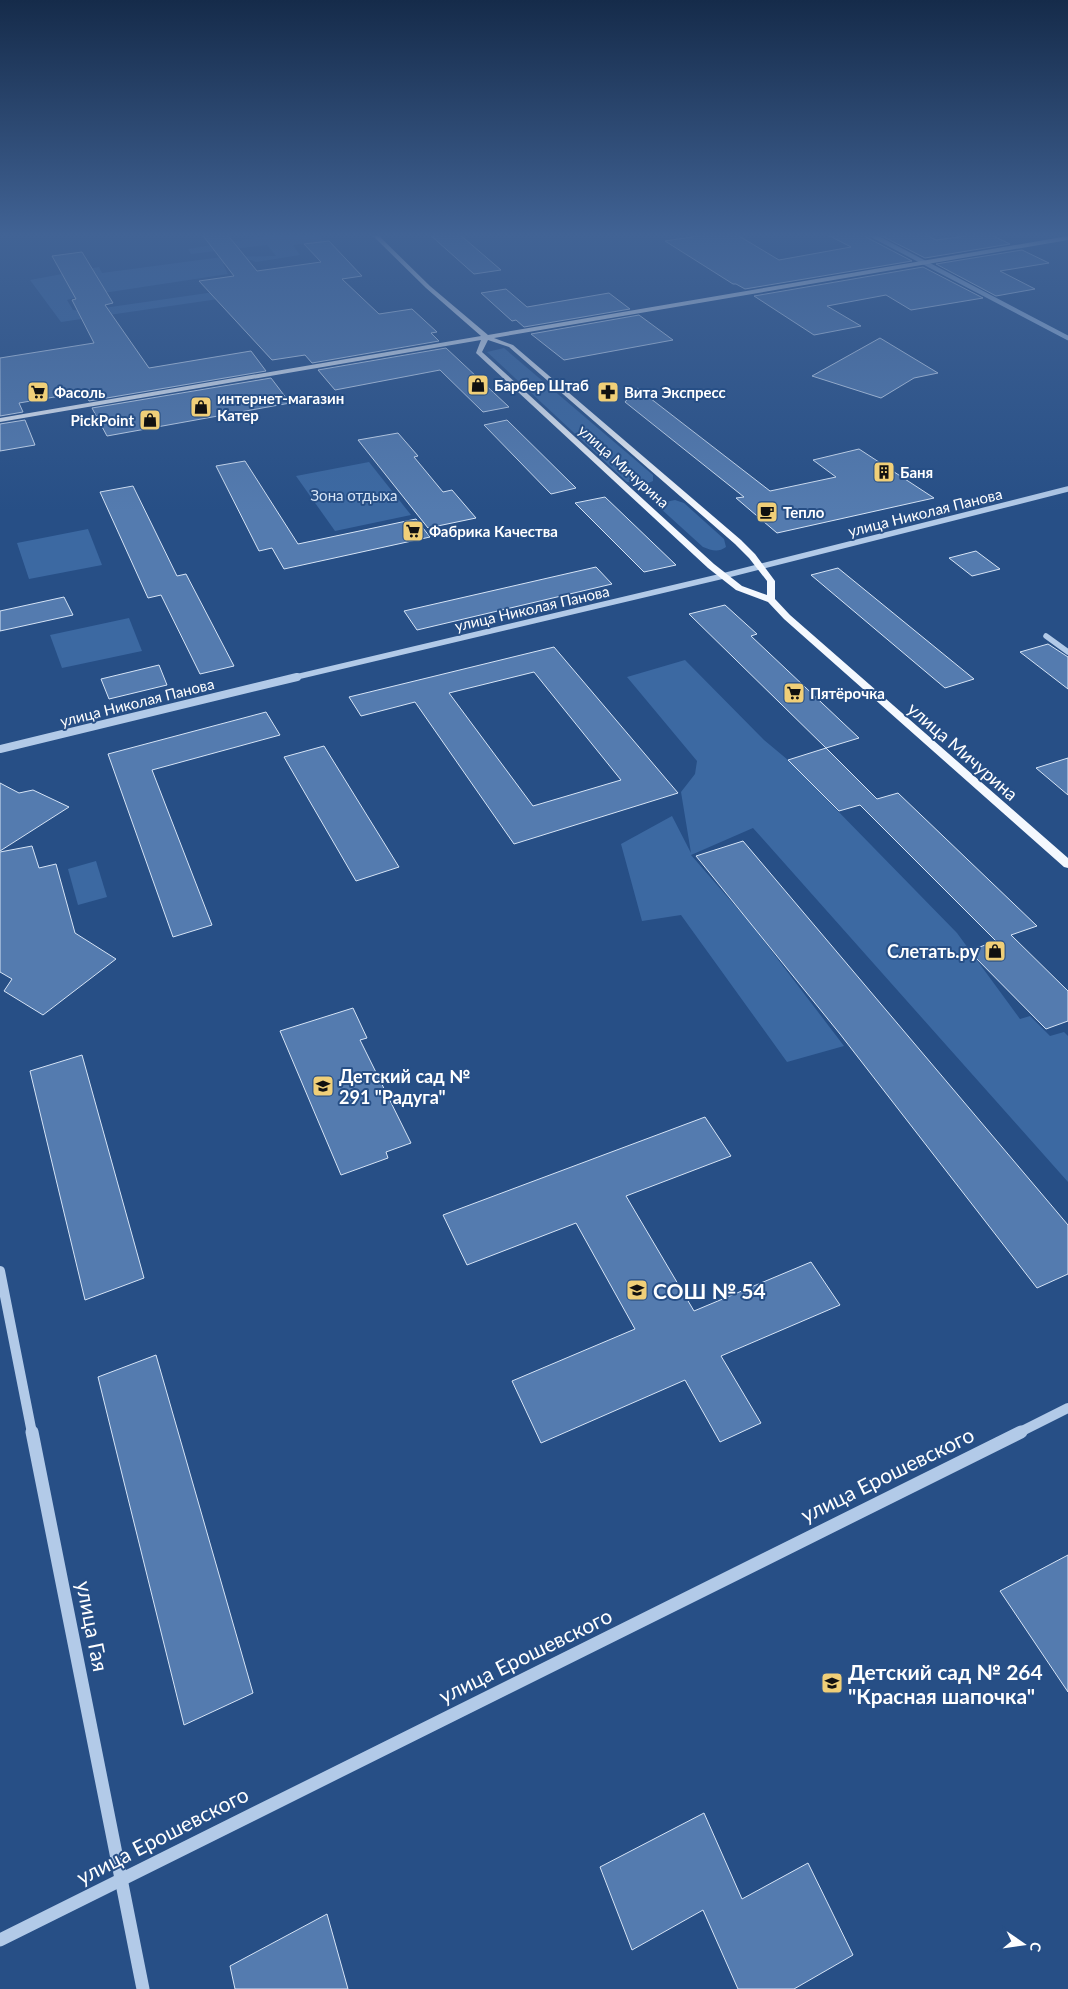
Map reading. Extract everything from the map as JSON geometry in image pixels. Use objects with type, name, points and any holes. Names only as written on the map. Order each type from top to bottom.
[{"type":"main road","name":"улица Мичурина","points":[[473,326],[486,337],[511,346],[738,542],[771,581],[772,600]]},
{"type":"main road","points":[[0,420],[551,326]]},
{"type":"main road","name":"улица Мичурина","points":[[486,337],[478,352],[723,576],[739,588],[772,600],[787,617],[924,740],[1068,864]]},
{"type":"street","points":[[1045,326],[1068,338]]},
{"type":"street","name":"улица Николая Панова","points":[[0,749],[723,576],[1068,489]]},
{"type":"street","points":[[1046,636],[1068,652]]},
{"type":"street","name":"улица Гая","points":[[0,1271],[143,1989]]},
{"type":"street","name":"улица Ерошевского","points":[[0,1940],[1068,1408]]},
{"type":"green space","points":[[504,348],[653,475],[653,481],[646,484],[627,482],[487,352]]},
{"type":"green space","name":"Зона отдыха","points":[[369,462],[411,515],[335,531],[296,476]]},
{"type":"green space","points":[[675,500],[684,503],[724,539],[726,547],[712,550],[703,547],[660,508],[661,503]]},
{"type":"green space","points":[[88,529],[102,565],[29,579],[17,543]]},
{"type":"green space","points":[[129,618],[142,651],[62,668],[50,635]]},
{"type":"green space","points":[[685,660],[764,740],[788,760],[957,933],[1020,1019],[1030,1016],[1050,1036],[1064,1032],[1068,1036],[1068,1182],[753,828],[691,855],[751,924],[844,1046],[787,1062],[681,915],[642,921],[621,844],[672,816],[691,853],[681,792],[695,774],[697,761],[627,677]]},
{"type":"green space","points":[[96,861],[107,897],[78,905],[68,869]]},
{"type":"building","points":[[85,326],[120,326],[149,368],[251,351],[266,371],[89,401],[84,392],[19,403],[23,412],[0,416],[0,358],[94,343]]},
{"type":"building","points":[[240,326],[430,326],[437,332],[431,333],[439,341],[312,363],[305,355],[272,360]]},
{"type":"building","points":[[577,326],[654,326],[673,340],[564,360],[531,334]]},
{"type":"building","points":[[800,326],[861,326],[814,335]]},
{"type":"building","points":[[880,338],[938,373],[914,378],[881,398],[812,376]]},
{"type":"building","points":[[446,348],[509,407],[483,412],[440,370],[335,390],[318,370]]},
{"type":"building","points":[[271,378],[290,403],[107,436],[92,408]]},
{"type":"building","points":[[637,388],[770,491],[836,477],[813,460],[859,449],[934,498],[777,533],[736,498],[744,497],[625,402]]},
{"type":"building","points":[[25,420],[35,445],[0,451],[0,424]]},
{"type":"building","points":[[507,420],[576,488],[551,494],[484,425]]},
{"type":"building","points":[[398,433],[418,456],[414,457],[443,492],[452,490],[476,518],[428,528],[358,440]]},
{"type":"building","points":[[245,461],[298,544],[416,519],[430,537],[284,569],[272,548],[259,551],[216,466]]},
{"type":"building","points":[[133,486],[177,576],[186,574],[234,666],[200,674],[161,595],[148,598],[100,492]]},
{"type":"building","points":[[605,497],[676,565],[644,572],[575,503]]},
{"type":"building","points":[[976,551],[1000,569],[972,576],[949,558]]},
{"type":"building","points":[[596,567],[612,584],[417,630],[404,611]]},
{"type":"building","points":[[838,568],[974,679],[945,688],[811,575]]},
{"type":"building","points":[[64,597],[73,615],[0,631],[0,611]]},
{"type":"building","points":[[725,605],[757,634],[751,636],[859,738],[826,748],[689,614]]},
{"type":"building","points":[[1048,644],[1068,657],[1068,689],[1020,652]]},
{"type":"building","points":[[554,647],[678,793],[514,844],[415,702],[361,716],[349,697]],"holes":[[[534,672],[621,780],[533,806],[449,693]]]},
{"type":"building","points":[[159,665],[167,685],[109,699],[101,679]]},
{"type":"building","points":[[266,712],[280,735],[152,770],[212,925],[173,937],[108,754]]},
{"type":"building","points":[[324,746],[399,867],[356,881],[284,757]]},
{"type":"building","points":[[826,748],[877,799],[898,793],[1037,926],[1011,935],[1068,991],[1068,1021],[1046,1029],[969,951],[996,941],[860,805],[839,811],[788,760]]},
{"type":"building","points":[[1068,758],[1068,795],[1036,768]]},
{"type":"building","points":[[0,783],[19,793],[33,790],[69,807],[0,851]]},
{"type":"building","points":[[743,841],[1068,1225],[1068,1274],[1037,1288],[840,1034],[696,856]]},
{"type":"building","points":[[32,846],[39,868],[56,864],[75,933],[116,959],[43,1015],[4,991],[12,979],[0,972],[0,852]]},
{"type":"building","points":[[353,1008],[367,1038],[360,1040],[411,1143],[386,1152],[388,1158],[341,1175],[280,1031]]},
{"type":"building","points":[[82,1055],[144,1278],[85,1300],[30,1071]]},
{"type":"building","points":[[705,1117],[731,1156],[626,1196],[694,1311],[811,1262],[840,1305],[721,1356],[761,1423],[720,1442],[685,1380],[541,1443],[512,1381],[635,1329],[576,1223],[467,1265],[443,1215]]},
{"type":"building","points":[[156,1355],[253,1693],[184,1725],[98,1377]]},
{"type":"building","points":[[1068,1555],[1068,1692],[1000,1591]]},
{"type":"building","points":[[704,1813],[742,1899],[808,1863],[853,1955],[794,1989],[738,1989],[703,1910],[632,1950],[600,1867]]},
{"type":"building","points":[[327,1914],[348,1989],[235,1989],[230,1966]]},
{"type":"place","name":"Барбер Штаб","points":[[478,385]]},
{"type":"place","name":"Фасоль","points":[[38,392]]},
{"type":"place","name":"Вита Экспресс","points":[[608,392]]},
{"type":"place","name":"интернет-магазин Катер","points":[[201,407]]},
{"type":"place","name":"PickPoint","points":[[150,420]]},
{"type":"place","name":"Баня","points":[[884,472]]},
{"type":"place","name":"Тепло","points":[[767,512]]},
{"type":"place","name":"Фабрика Качества","points":[[413,531]]},
{"type":"place","name":"Пятёрочка","points":[[794,693]]},
{"type":"place","name":"Слетать.ру","points":[[995,951]]},
{"type":"place","name":"Детский сад № 291 \"Радуга\"","points":[[323,1086]]},
{"type":"place","name":"СОШ № 54","points":[[637,1290]]},
{"type":"place","name":"Детский сад № 264 \"Красная шапочка\"","points":[[832,1683]]}]
